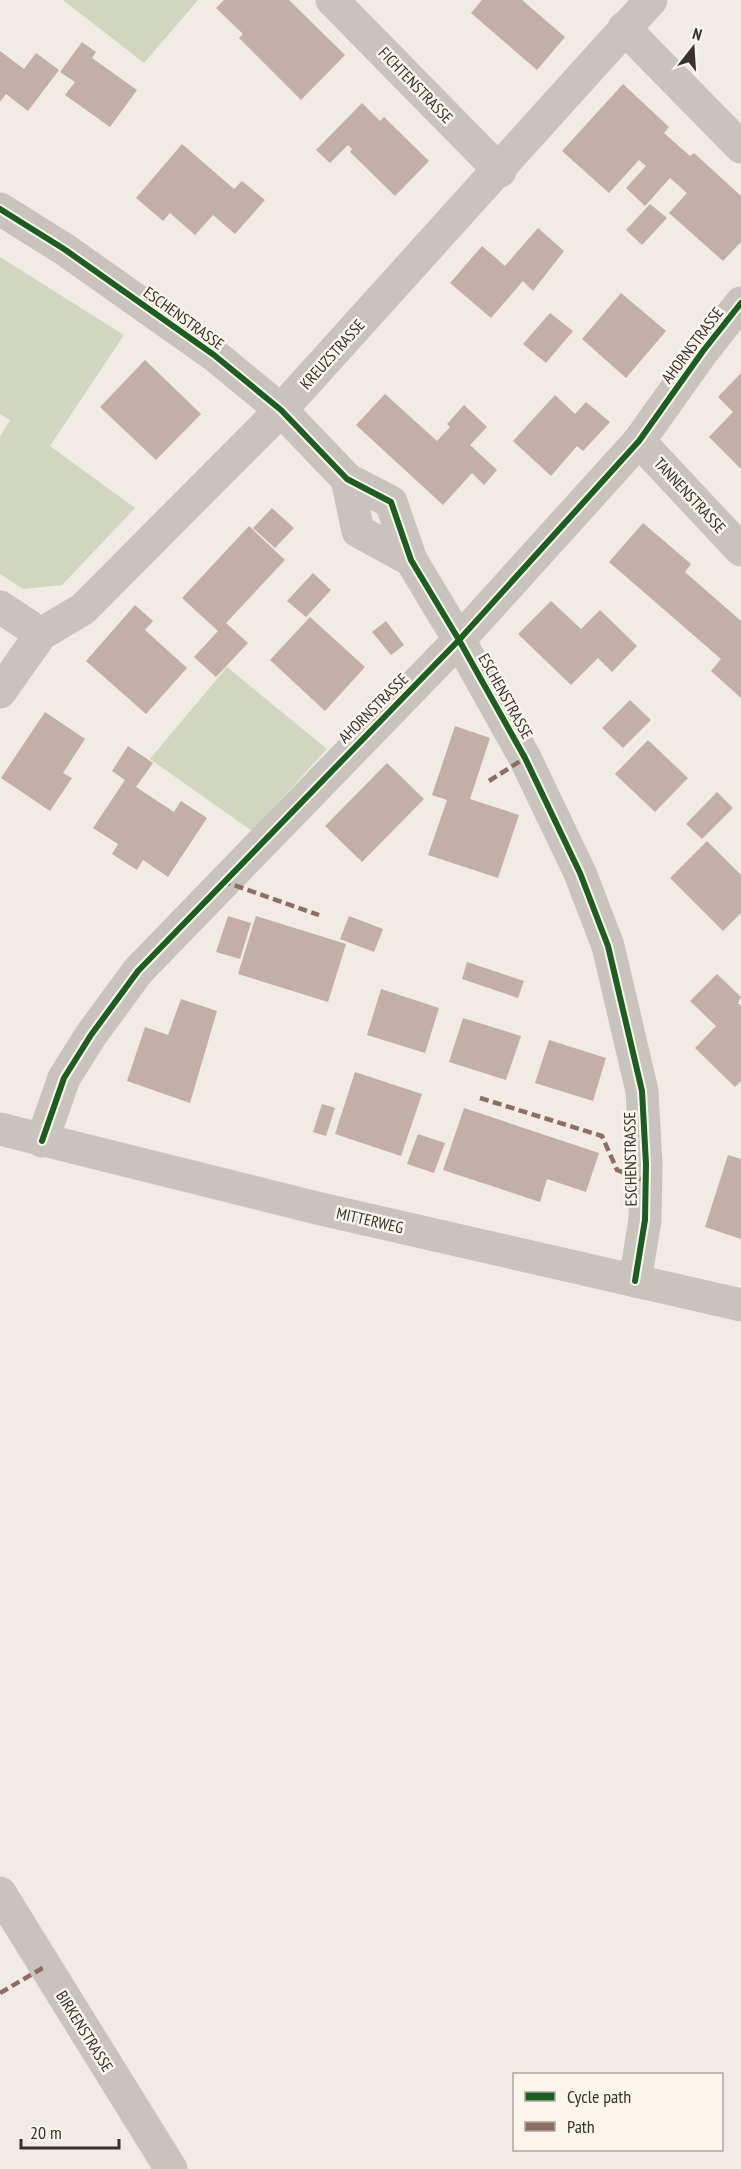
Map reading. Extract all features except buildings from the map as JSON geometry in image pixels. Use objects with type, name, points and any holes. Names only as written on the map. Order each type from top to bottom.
[{"type":"street","name":"FICHTENSTRASSE","points":[[332,0],[500,171]]},
{"type":"street","name":"KREUZSTRASSE","points":[[0,692],[40,634],[83,609],[281,411],[500,171],[651,0]]},
{"type":"street","points":[[624,28],[741,147]]},
{"type":"street","name":"ESCHENSTRASSE","points":[[0,208],[64,249],[214,355],[281,411],[347,479],[391,502],[411,560],[525,758],[580,873],[608,946],[642,1091],[646,1164],[645,1220],[635,1281]]},
{"type":"street","name":"AHORNSTRASSE","points":[[42,1141],[64,1078],[91,1035],[138,970],[459,640],[639,441],[703,351],[741,303]]},
{"type":"street","name":"TANNENSTRASSE","points":[[639,441],[741,550]]},
{"type":"street","points":[[0,607],[40,634]]},
{"type":"street","name":"MITTERWEG","points":[[0,1129],[321,1209],[741,1305]]},
{"type":"street","name":"BIRKENSTRASSE","points":[[0,1893],[171,2169]]},
{"type":"green space","points":[[63,0],[198,0],[144,63]]},
{"type":"green space","points":[[0,257],[124,335],[50,446],[135,508],[62,585],[23,589],[0,574],[0,437],[10,420],[0,414]]},
{"type":"green space","points":[[227,667],[327,749],[252,831],[150,759]]},
{"type":"marked path","points":[[489,781],[525,758]]},
{"type":"marked path","points":[[222,881],[319,915]]},
{"type":"marked path","points":[[480,1098],[602,1136],[617,1170],[646,1181]]},
{"type":"marked path","points":[[0,1993],[46,1966]]},
{"type":"cycle path","points":[[0,209],[64,249],[214,355],[281,410],[347,479],[391,502],[411,560],[525,758],[580,873],[608,946],[642,1091],[646,1164],[645,1220],[635,1281]]},
{"type":"cycle path","points":[[42,1141],[64,1078],[91,1035],[138,971],[459,640],[639,441],[703,351],[741,303]]}]
